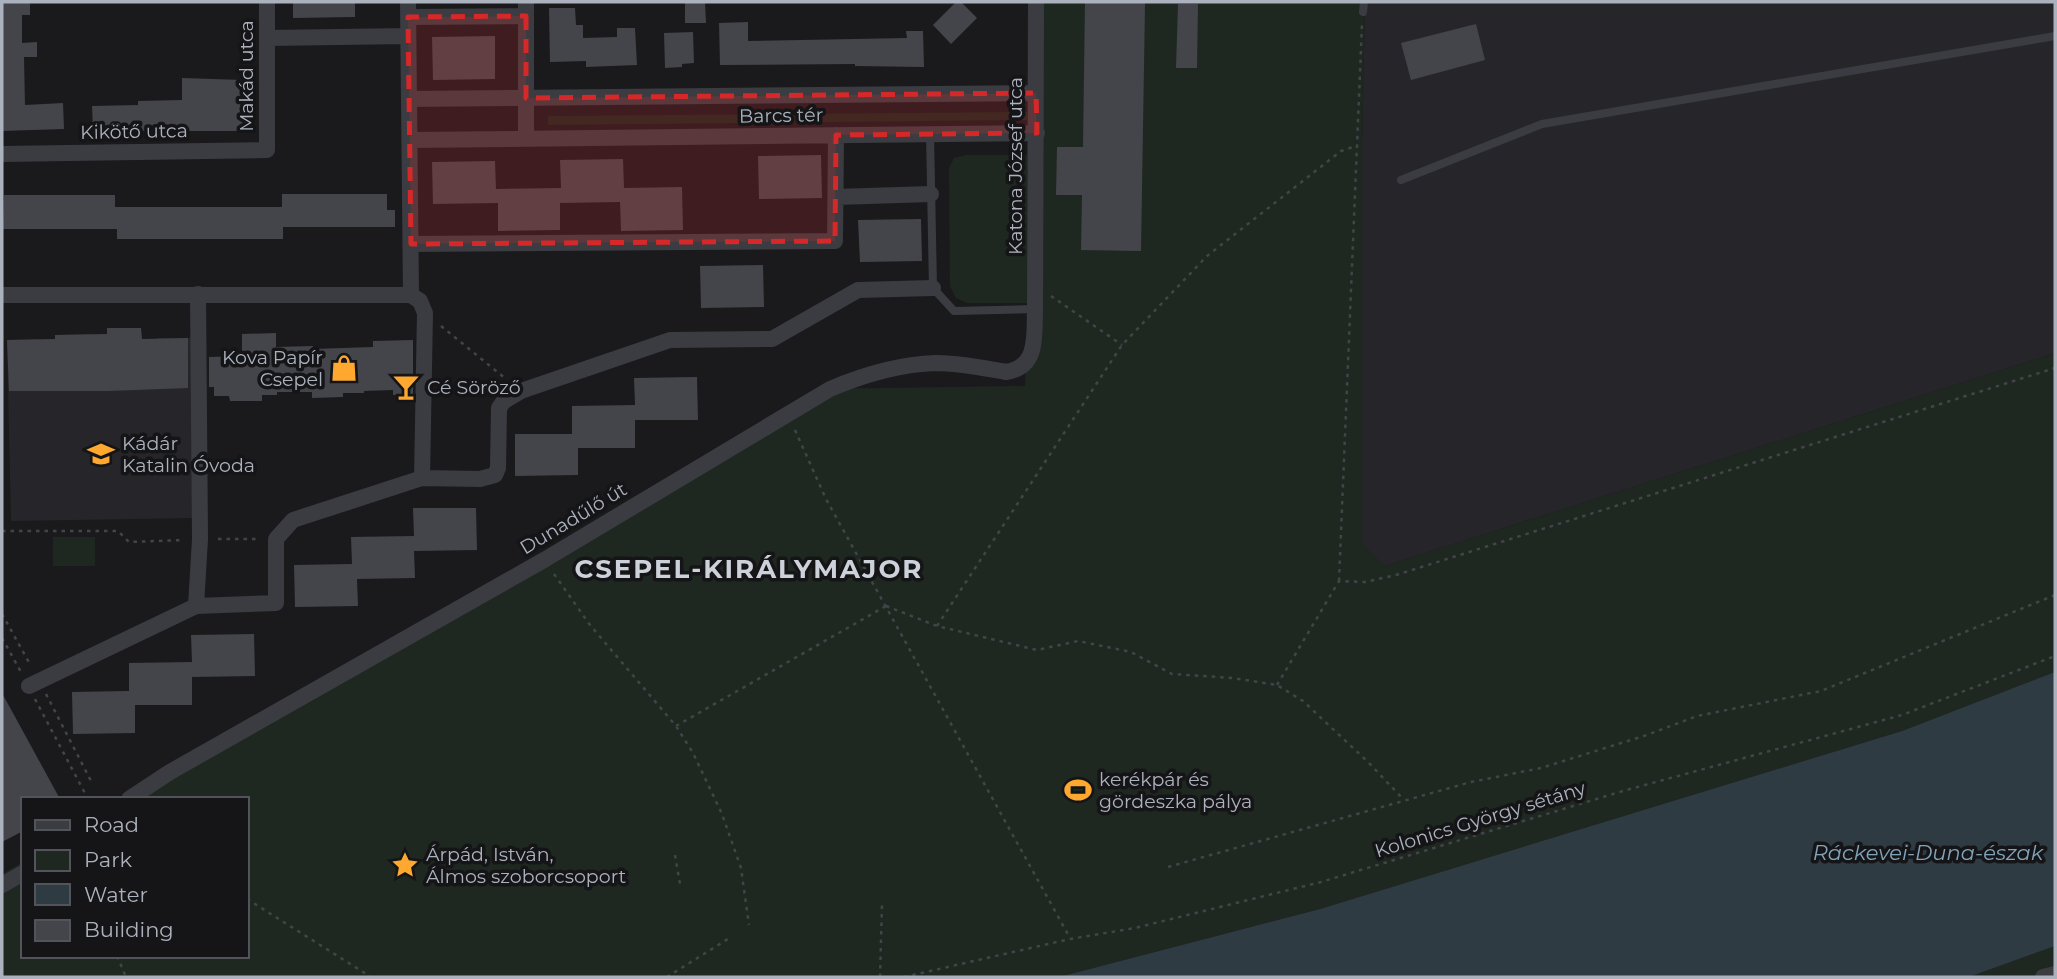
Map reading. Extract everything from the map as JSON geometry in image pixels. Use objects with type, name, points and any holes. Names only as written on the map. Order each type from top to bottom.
[{"type":"street","name":"Makád utca","points":[[267,2],[267,150]]},
{"type":"street","name":"Katona József utca","points":[[1034,329],[1036,2]]},
{"type":"street","points":[[411,295],[408,9],[526,9],[526,139]]},
{"type":"street","points":[[267,38],[408,36]]},
{"type":"street","name":"Barcs tér","points":[[409,99],[1036,93]]},
{"type":"street","name":"Barcs tér","points":[[410,140],[1037,133]]},
{"type":"street","points":[[411,244],[835,241],[836,135]]},
{"type":"street","name":"Kikötő utca","points":[[2,155],[267,150]]},
{"type":"street","points":[[835,197],[931,194]]},
{"type":"street","points":[[34,684],[196,606],[276,603],[276,539],[293,520],[422,478],[480,479],[495,475],[498,468],[499,408],[504,401],[521,391],[670,340],[772,339],[858,290],[933,288]]},
{"type":"street","points":[[196,606],[200,539],[198,293]]},
{"type":"street","points":[[2,295],[411,295],[420,301],[425,313],[422,478]]},
{"type":"street","name":"Dunadűlő út","points":[[132,797],[170,772],[544,560],[830,389],[854,379],[905,366],[936,363],[1016,371],[1032,355],[1034,329]]},
{"type":"street","points":[[2,885],[21,874]]},
{"type":"street","points":[[2043,977],[2055,974]]},
{"type":"lane","points":[[1363,12],[1364,2]]},
{"type":"lane","points":[[1401,180],[1542,124],[2055,36]]},
{"type":"lane","points":[[930,134],[933,288],[954,311],[1035,309]]},
{"type":"path","points":[[1277,685],[1339,581],[1363,12]]},
{"type":"path","points":[[937,626],[1122,345],[1207,256],[1341,151],[1356,146]]},
{"type":"path","points":[[1035,283],[1060,305],[1122,345]]},
{"type":"path","points":[[425,313],[521,391]]},
{"type":"path","points":[[1339,581],[1365,582],[1396,575],[2055,368]]},
{"type":"path","points":[[787,415],[826,499],[1070,939]]},
{"type":"path","points":[[2,531],[118,531],[129,541],[276,539]]},
{"type":"path","points":[[544,560],[590,625],[676,726],[693,754],[741,868],[749,925]]},
{"type":"path","points":[[1168,867],[1471,782],[1541,768],[1647,735],[1696,716],[1821,691],[2055,595]]},
{"type":"path","points":[[886,606],[937,626],[1037,650],[1078,642],[1130,652],[1172,674],[1233,678],[1277,685],[1303,701],[1404,800]]},
{"type":"path","points":[[676,726],[886,606]]},
{"type":"path","points":[[2,614],[87,797]]},
{"type":"path","points":[[2,638],[34,684],[91,781]]},
{"type":"path","name":"Kolonics György sétány","points":[[904,977],[1070,939],[1135,928],[1321,882],[1623,791],[1902,715],[2055,656]]},
{"type":"path","points":[[675,855],[680,884]]},
{"type":"path","points":[[248,900],[371,977]]},
{"type":"path","points":[[880,977],[882,904]]},
{"type":"path","points":[[667,977],[731,937]]},
{"type":"path","points":[[118,958],[126,977]]},
{"type":"highlighted area","points":[[526,16],[526,98],[1036,93],[1037,133],[836,135],[835,241],[411,244],[408,17]]},
{"type":"shaded area","points":[[1365,2],[2055,2],[2055,353],[1384,566],[1362,544],[1362,148]]},
{"type":"shaded area","name":"Kádár Katalin Óvoda","points":[[107,328],[141,328],[142,346],[157,346],[157,338],[191,338],[193,518],[11,521],[7,340],[39,339],[39,347],[55,346],[55,335],[91,334],[107,345]]},
{"type":"green space","points":[[1038,2],[1365,2],[1362,148],[1362,544],[1384,566],[2055,353],[2055,672],[1902,731],[1320,909],[1059,977],[2,977],[2,874],[21,863],[21,958],[248,958],[248,797],[131,797],[818,389],[1025,386],[1028,303],[967,303],[956,298],[950,286],[949,168],[954,158],[966,155],[1027,155],[1027,292]]},
{"type":"green space","points":[[1027,112],[1027,120],[548,125],[548,116]]},
{"type":"green space","points":[[53,537],[95,537],[95,566],[53,566]]},
{"type":"green space","points":[[2055,946],[2055,977],[1969,977]]},
{"type":"water","name":"Ráckevei-Duna-észak","points":[[2055,672],[2055,946],[1969,977],[1059,977],[1320,909],[1902,731]]},
{"type":"building","points":[[2,2],[30,2],[30,15],[22,15],[22,43],[37,42],[37,57],[24,57],[25,105],[63,103],[64,129],[2,131]]},
{"type":"building","points":[[355,2],[355,17],[293,18],[293,3]]},
{"type":"building","points":[[685,2],[705,2],[706,23],[685,23]]},
{"type":"building","points":[[956,2],[961,2],[977,18],[951,44],[933,25]]},
{"type":"building","points":[[1085,2],[1145,3],[1141,251],[1081,250],[1082,195],[1056,195],[1057,147],[1083,147]]},
{"type":"building","points":[[1178,4],[1198,4],[1197,68],[1176,68]]},
{"type":"building","points":[[549,8],[575,8],[576,25],[583,25],[583,38],[617,37],[617,28],[635,28],[637,65],[586,67],[586,61],[550,62]]},
{"type":"building","points":[[748,22],[748,41],[907,38],[906,31],[923,31],[924,67],[855,64],[720,65],[719,23]]},
{"type":"building","points":[[1476,24],[1485,60],[1411,80],[1401,43]]},
{"type":"building","points":[[693,32],[694,63],[665,68],[664,33]]},
{"type":"building","points":[[495,36],[495,79],[433,80],[432,37]]},
{"type":"building","points":[[182,78],[243,80],[243,131],[93,131],[92,106],[182,100]]},
{"type":"building","points":[[821,155],[822,198],[759,199],[758,156]]},
{"type":"building","points":[[623,159],[624,188],[682,187],[683,230],[621,231],[620,202],[560,203],[560,230],[498,231],[498,203],[433,204],[432,162],[495,161],[496,189],[561,188],[560,160]]},
{"type":"building","points":[[282,194],[387,194],[387,210],[395,210],[395,227],[283,227],[283,239],[117,239],[117,229],[3,229],[4,195],[115,195],[115,207],[282,207]]},
{"type":"building","points":[[921,219],[922,261],[860,262],[858,220]]},
{"type":"building","points":[[763,265],[764,307],[701,308],[700,266]]},
{"type":"building","points":[[107,328],[141,328],[142,339],[188,338],[188,388],[9,391],[7,340],[55,339],[55,335],[107,334]]},
{"type":"building","points":[[276,333],[276,347],[313,346],[313,349],[373,347],[373,341],[413,340],[413,394],[393,395],[393,390],[364,391],[343,393],[343,397],[312,398],[312,392],[277,392],[277,395],[262,395],[262,401],[230,401],[229,396],[214,396],[214,387],[209,387],[209,357],[242,356],[242,334]]},
{"type":"building","points":[[697,377],[698,420],[635,420],[635,448],[578,448],[578,475],[515,476],[515,434],[572,434],[572,406],[635,405],[634,378]]},
{"type":"building","points":[[413,508],[476,508],[477,550],[414,551],[415,578],[357,579],[358,606],[295,607],[294,565],[352,564],[351,537],[414,536]]},
{"type":"building","points":[[254,634],[255,676],[192,677],[192,705],[135,705],[135,733],[73,734],[72,692],[129,691],[129,663],[192,662],[191,635]]},
{"type":"building","points":[[2,693],[59,797],[21,797],[21,832],[2,842]]},
{"type":"place","name":"Kova Papír Csepel","points":[[344,368]]},
{"type":"place","name":"Cé Söröző","points":[[406,387]]},
{"type":"place","name":"Kádár Katalin Óvoda","points":[[101,454]]},
{"type":"place","name":"kerékpár és gördeszka pálya","points":[[1078,790]]},
{"type":"place","name":"Árpád, István, Álmos szoborcsoport","points":[[405,865]]},
{"type":"district","name":"CSEPEL-KIRÁLYMAJOR","points":[[749,569]]}]
